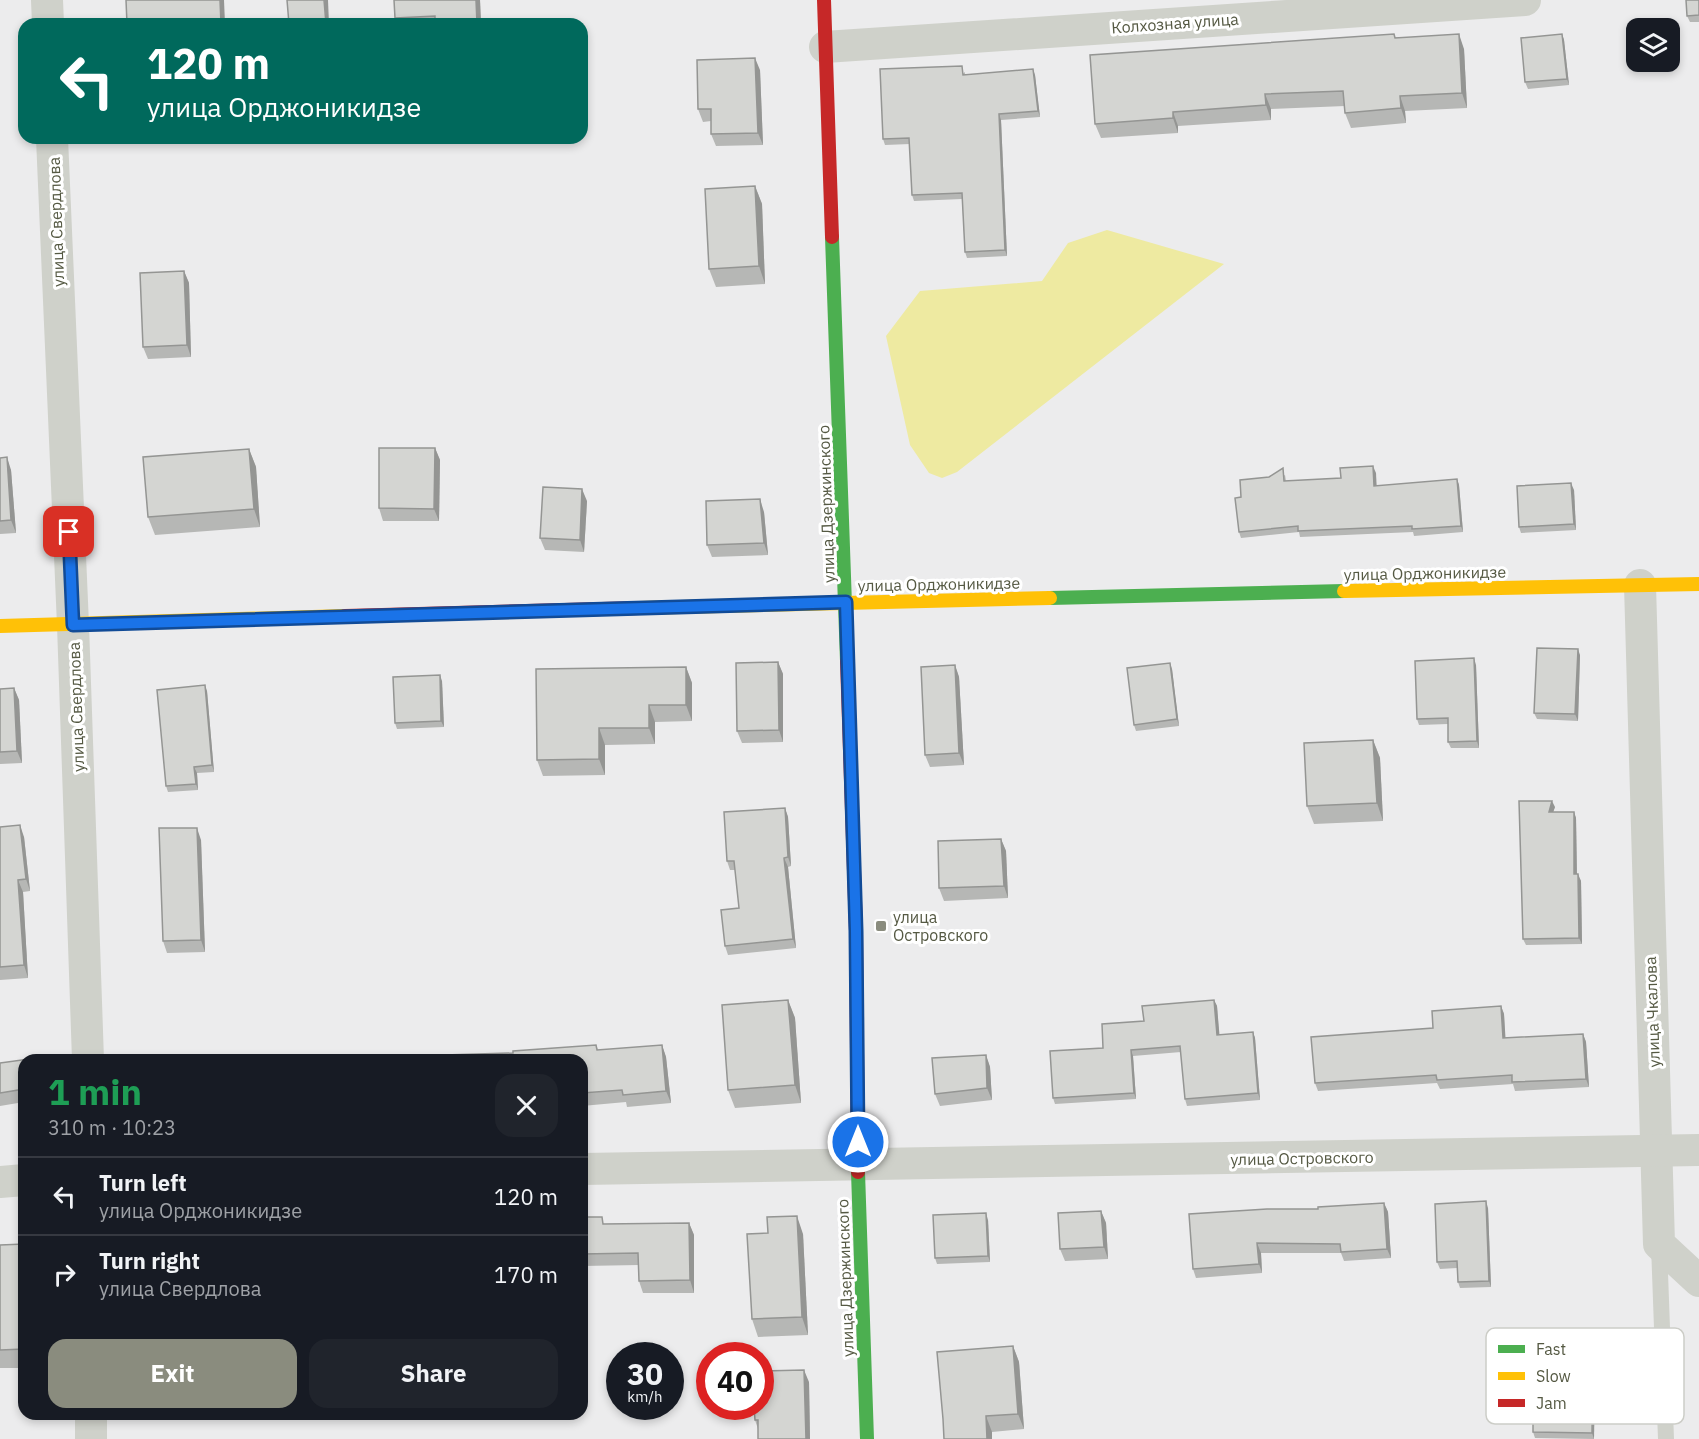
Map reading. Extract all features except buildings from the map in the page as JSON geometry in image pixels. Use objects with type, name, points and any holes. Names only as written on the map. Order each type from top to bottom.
[{"type":"street","points":[[46,0],[48,18]]},
{"type":"street","name":"улица Дзержинского","points":[[824,0],[856,931],[858,1166],[867,1439]]},
{"type":"street","name":"Колхозная улица","points":[[825,46],[1525,0]]},
{"type":"street","name":"улица Свердлова","points":[[52,144],[73,625],[88,1054]]},
{"type":"street","name":"улица Орджоникидзе","points":[[0,626],[846,602],[1699,584]]},
{"type":"street","name":"улица Чкалова","points":[[1640,585],[1659,1244]]},
{"type":"street","name":"улица Островского","points":[[588,1169],[1699,1150]]},
{"type":"street","points":[[0,1182],[18,1180]]},
{"type":"street","points":[[1659,1244],[1699,1281]]},
{"type":"street","points":[[91,1439],[92,1420]]},
{"type":"lane","name":"улица Чкалова","points":[[1659,1244],[1662,1328]]},
{"type":"lane","name":"улица Чкалова","points":[[1665,1424],[1666,1439]]},
{"type":"shaded area","points":[[1107,230],[1224,264],[957,472],[942,478],[929,473],[910,445],[886,336],[920,291],[1042,281],[1068,243]]},
{"type":"traffic: fast","points":[[832,237],[847,661]]},
{"type":"traffic: fast","points":[[1050,598],[1344,591]]},
{"type":"traffic: fast","points":[[858,1172],[867,1439]]},
{"type":"traffic: slow","points":[[1344,591],[1699,584]]},
{"type":"traffic: slow","points":[[639,608],[1050,598]]},
{"type":"traffic: slow","points":[[0,626],[345,616]]},
{"type":"traffic: jam","points":[[824,0],[832,237]]},
{"type":"traffic: jam","points":[[345,616],[639,608]]},
{"type":"traffic: jam","points":[[847,661],[856,931],[858,1172]]},
{"type":"place","name":"улица Островского","points":[[881,926]]},
{"type":"route","points":[[69,532],[73,625],[846,602],[856,931],[858,1142]]}]
